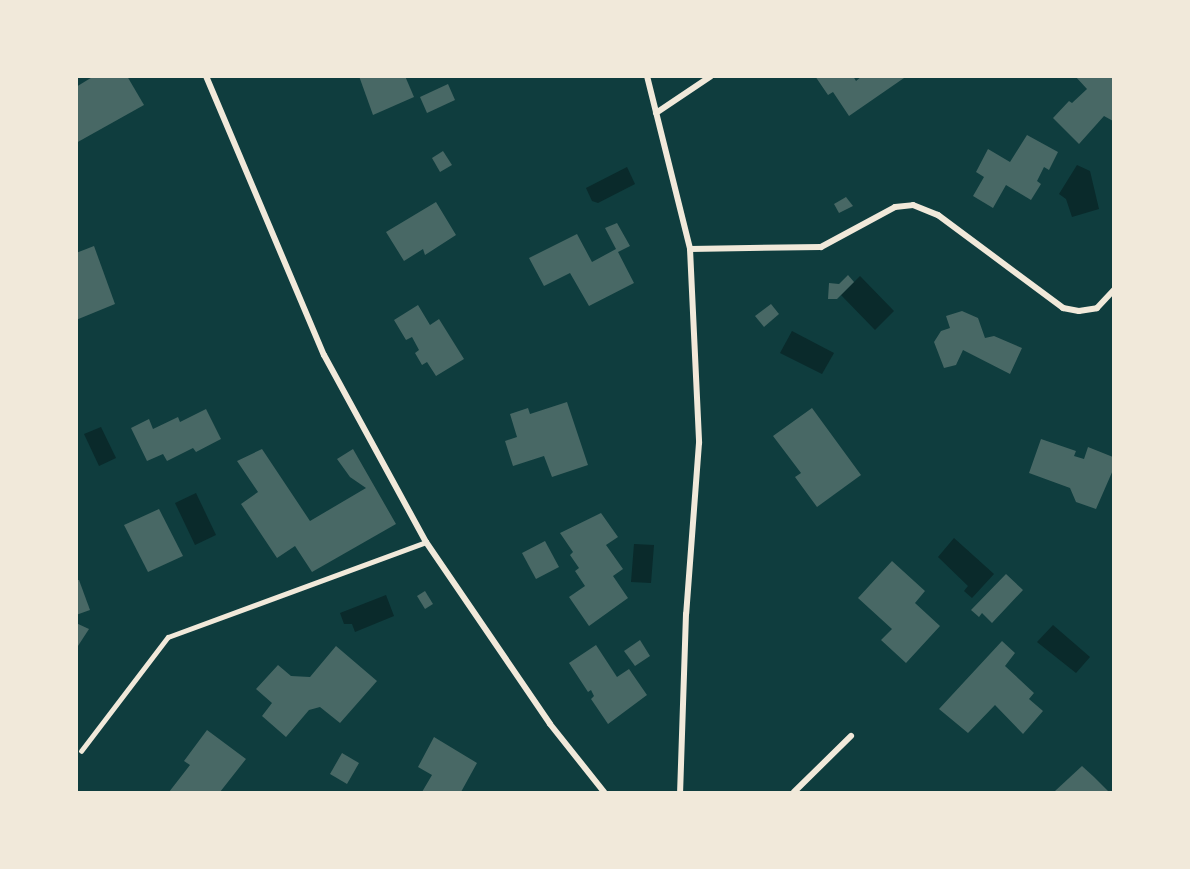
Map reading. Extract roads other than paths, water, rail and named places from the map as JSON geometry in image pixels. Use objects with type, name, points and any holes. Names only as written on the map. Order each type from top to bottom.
[{"type":"street","points":[[206,76],[324,355],[426,542],[550,724],[604,792]]},
{"type":"street","points":[[647,76],[690,249],[699,444],[686,614],[680,792]]},
{"type":"street","points":[[656,113],[711,76]]},
{"type":"street","points":[[690,249],[821,247],[895,207],[913,206],[938,215],[1063,308],[1079,311],[1097,308],[1113,290]]},
{"type":"street","points":[[794,792],[851,736]]},
{"type":"lane","points":[[81,751],[168,637],[426,542]]},
{"type":"water","points":[[1077,165],[1090,171],[1099,209],[1072,217],[1066,199],[1059,194]]},
{"type":"water","points":[[627,167],[635,184],[598,203],[592,201],[586,188]]},
{"type":"water","points":[[860,276],[894,311],[875,330],[841,295]]},
{"type":"water","points":[[792,331],[834,353],[822,374],[780,353]]},
{"type":"water","points":[[101,427],[116,458],[99,466],[84,434]]},
{"type":"water","points":[[196,493],[216,535],[195,545],[175,503]]},
{"type":"water","points":[[954,538],[994,574],[972,598],[964,591],[968,586],[938,557]]},
{"type":"water","points":[[634,544],[654,545],[651,583],[631,582]]},
{"type":"water","points":[[386,595],[394,616],[355,632],[352,624],[344,624],[340,613]]},
{"type":"water","points":[[1053,625],[1090,657],[1076,673],[1037,642]]}]
